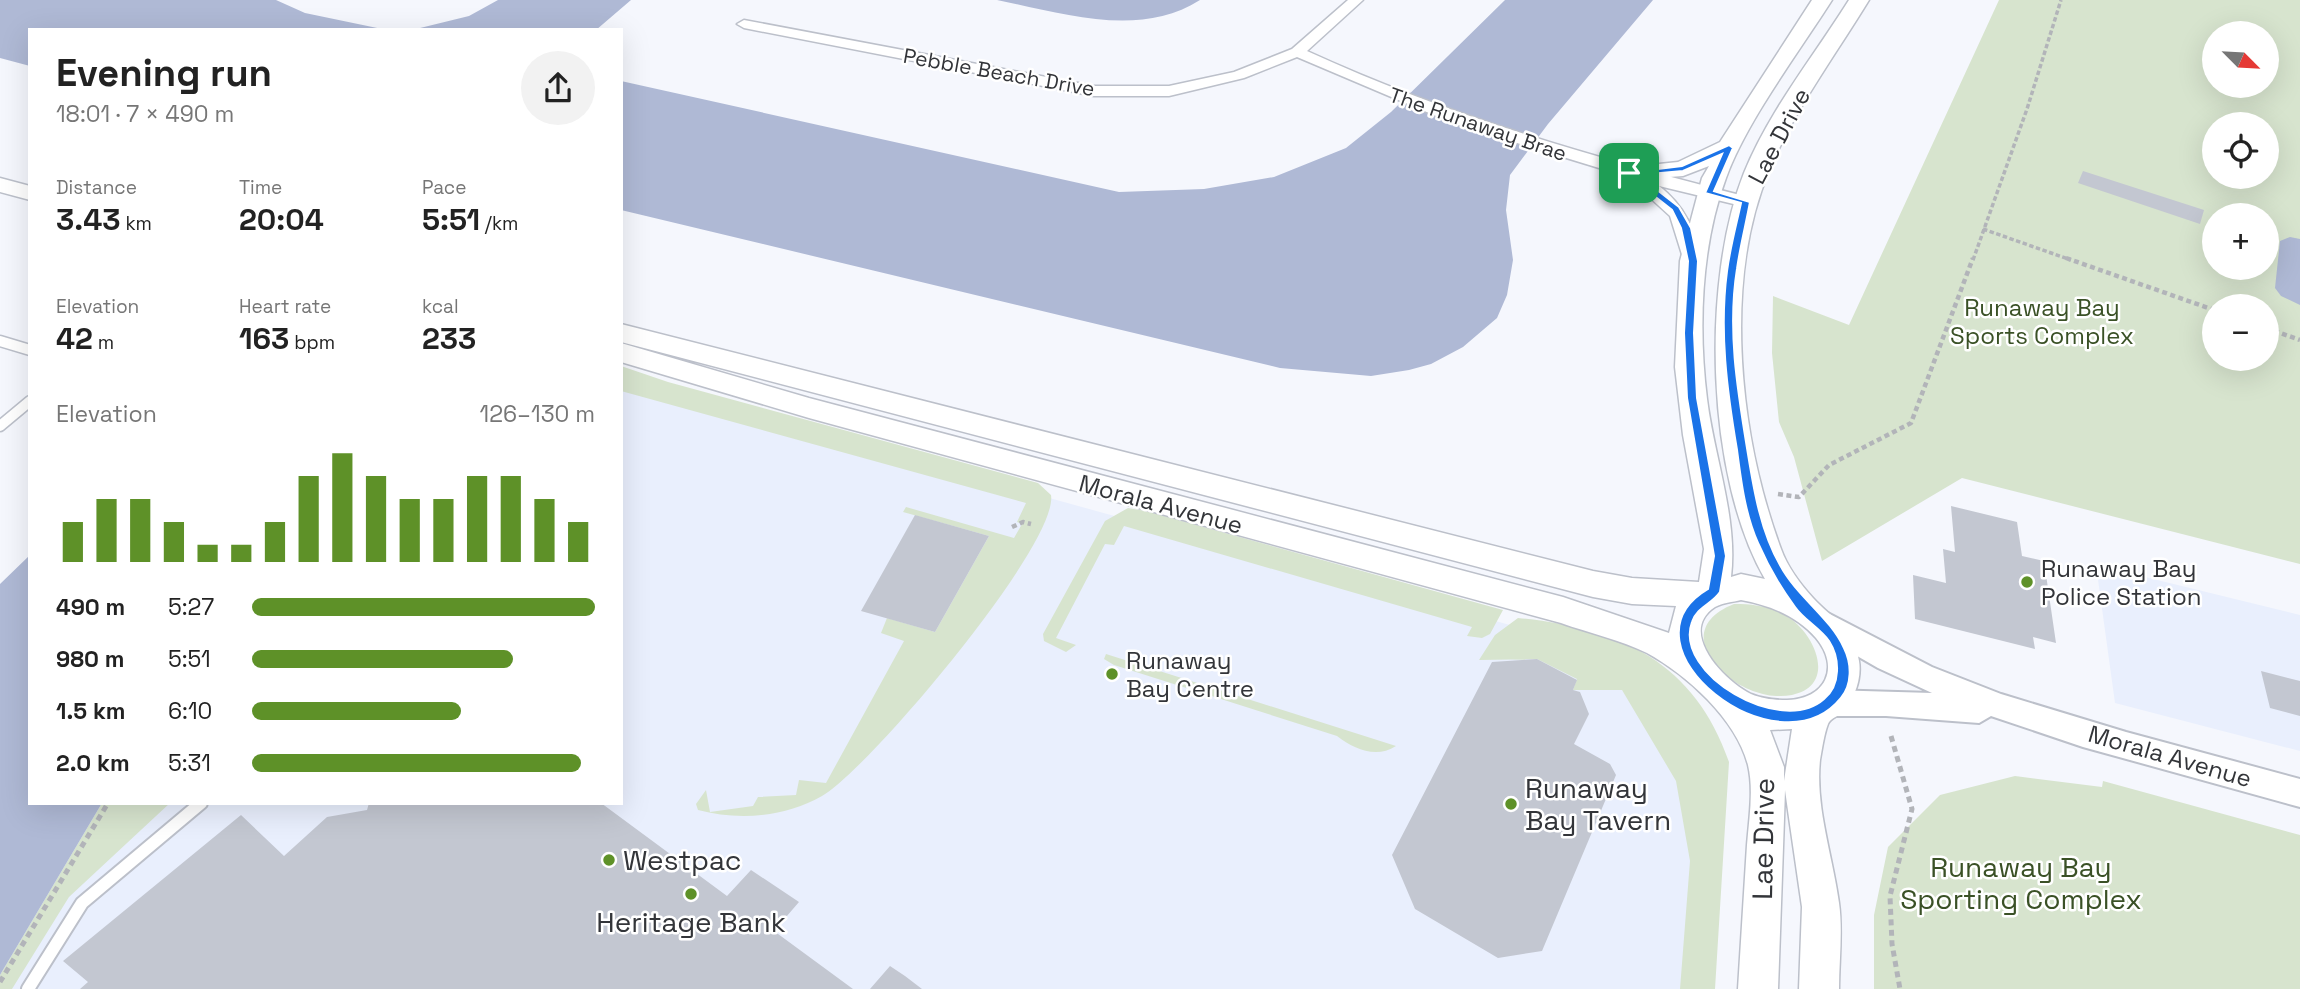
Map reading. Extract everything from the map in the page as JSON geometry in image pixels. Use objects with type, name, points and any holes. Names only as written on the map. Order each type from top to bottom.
[{"type":"main road","name":"Lae Drive","points":[[1710,593],[1719,549],[1697,435],[1689,367],[1689,301],[1693,261],[1709,193],[1729,148],[1822,0]]},
{"type":"main road","name":"Lae Drive","points":[[1810,613],[1768,555],[1749,492],[1732,388],[1728,324],[1731,271],[1746,202],[1772,140],[1859,0]]},
{"type":"main road","points":[[1629,173],[1683,169],[1729,148]]},
{"type":"main road","points":[[0,165],[28,172]]},
{"type":"main road","points":[[0,185],[28,192]]},
{"type":"main road","name":"Morala Avenue","points":[[623,334],[1580,581],[1632,591],[1710,593]]},
{"type":"main road","name":"Morala Avenue","points":[[623,353],[697,377],[834,415],[1563,610],[1648,638],[1695,667]]},
{"type":"main road","points":[[1734,588],[1756,589],[1810,613],[1833,637],[1843,665],[1840,690],[1821,708],[1794,717],[1772,716],[1729,699],[1695,667],[1688,655],[1684,631],[1691,610],[1710,593],[1734,588]]},
{"type":"main road","name":"Lae Drive","points":[[1729,699],[1754,733],[1766,767],[1768,804],[1758,989]]},
{"type":"main road","name":"Lae Drive","points":[[1819,989],[1821,907],[1802,785],[1803,760],[1821,708]]},
{"type":"street","name":"Pebble Beach Drive","points":[[744,24],[1094,91],[1170,90],[1239,75],[1297,52],[1356,0]]},
{"type":"street","name":"The Runaway Brae","points":[[1297,52],[1399,97],[1549,150],[1746,202]]},
{"type":"street","points":[[1629,173],[1660,193],[1676,209],[1686,228],[1693,261]]},
{"type":"street","name":"Morala Avenue","points":[[1810,613],[1910,670],[1957,691],[2040,719],[2300,793]]},
{"type":"street","name":"Morala Avenue","points":[[1821,708],[1948,706],[2040,719]]},
{"type":"lane","points":[[0,341],[28,349]]},
{"type":"lane","points":[[0,426],[28,403]]},
{"type":"lane","points":[[28,989],[82,903],[199,805]]},
{"type":"path","points":[[1749,492],[1800,497],[1829,465],[1911,423],[1931,376],[2027,109],[2061,0]]},
{"type":"path","points":[[1983,229],[2202,306]]},
{"type":"path","points":[[2279,333],[2300,340]]},
{"type":"path","points":[[1012,527],[1023,522],[1031,524]]},
{"type":"path","points":[[1891,736],[1912,809],[1891,896],[1892,944],[1900,989]]},
{"type":"path","points":[[0,982],[107,805]]},
{"type":"shaded area","name":"Runaway Bay Centre","points":[[623,381],[1510,625],[1622,690],[1691,787],[1692,989],[0,989],[0,975],[101,805],[623,805]]},
{"type":"shaded area","points":[[2096,565],[2300,615],[2300,751],[2115,703]]},
{"type":"green space","name":"Runaway Bay Sports Complex","points":[[1999,0],[2300,0],[2300,564],[1962,478],[1822,561],[1794,457],[1779,422],[1772,353],[1773,296],[1849,325]]},
{"type":"green space","points":[[623,367],[668,382],[1038,483],[1051,495],[1045,521],[1025,559],[994,605],[917,702],[845,778],[822,796],[777,813],[745,816],[729,815],[714,813],[698,810],[696,804],[706,790],[710,812],[753,806],[758,797],[796,795],[799,780],[826,783],[904,641],[881,633],[887,618],[935,632],[989,536],[903,512],[906,507],[1014,538],[1022,524],[1017,522],[1026,503],[623,392]]},
{"type":"green space","points":[[1128,508],[1503,610],[1490,634],[1482,638],[1467,636],[1472,627],[1124,526],[1114,545],[1105,544],[1056,638],[1076,645],[1066,652],[1044,641],[1043,634],[1105,521]]},
{"type":"green space","points":[[1734,604],[1760,606],[1779,612],[1796,623],[1805,633],[1817,657],[1815,681],[1806,689],[1792,695],[1771,695],[1750,690],[1730,679],[1715,664],[1706,648],[1704,632],[1713,617]]},
{"type":"green space","points":[[1518,618],[1589,631],[1620,641],[1648,656],[1673,675],[1695,698],[1714,727],[1729,762],[1715,989],[1680,989],[1690,861],[1676,781],[1622,690],[1573,690],[1577,679],[1537,659],[1479,660],[1495,635]]},
{"type":"green space","points":[[1106,654],[1396,746],[1381,752],[1365,751],[1337,736],[1114,665],[1104,659]]},
{"type":"green space","name":"Runaway Bay Sporting Complex","points":[[2015,776],[2102,787],[2103,781],[2300,835],[2300,989],[1874,989],[1874,915],[1888,847],[1940,795]]},
{"type":"green space","points":[[101,805],[168,805],[69,897],[12,989],[0,989],[0,975]]},
{"type":"water","points":[[0,0],[276,0],[305,13],[377,28],[28,28],[28,65],[0,58]]},
{"type":"water","points":[[498,0],[631,0],[598,28],[420,28],[469,16]]},
{"type":"water","points":[[997,0],[1200,0],[1176,12],[1126,21],[1074,16]]},
{"type":"water","points":[[1505,0],[1653,0],[1548,124],[1510,175],[1506,210],[1513,260],[1507,295],[1497,318],[1463,347],[1431,364],[1409,370],[1371,376],[1280,368],[623,210],[623,81],[1119,192],[1204,189],[1274,177],[1346,148],[1391,112]]},
{"type":"water","points":[[2290,237],[2300,239],[2300,305],[2281,296],[2275,288],[2276,280],[2279,280],[2280,241]]},
{"type":"water","points":[[28,557],[28,805],[101,805],[0,975],[0,584]]},
{"type":"building","points":[[2083,171],[2202,209],[2200,224],[2078,183]]},
{"type":"building","points":[[1951,506],[2017,522],[2022,556],[2044,561],[2056,643],[2033,637],[2035,649],[1915,619],[1913,575],[1946,583],[1943,549],[1955,552]]},
{"type":"building","points":[[915,515],[989,536],[935,632],[861,611]]},
{"type":"building","points":[[1537,659],[1577,680],[1573,690],[1580,692],[1589,714],[1574,744],[1610,764],[1616,775],[1542,951],[1498,958],[1415,909],[1392,855],[1492,662]]},
{"type":"building","points":[[2261,671],[2300,681],[2300,716],[2270,708]]},
{"type":"building","points":[[368,805],[604,805],[727,896],[751,870],[799,902],[774,931],[853,989],[80,989],[88,982],[63,961],[241,815],[284,856],[327,817],[367,810]]},
{"type":"building","points":[[890,966],[905,976],[922,989],[870,989]]},
{"type":"place","name":"Runaway Bay Police Station","points":[[2027,582]]},
{"type":"place","name":"Runaway Bay Centre","points":[[1112,674]]},
{"type":"place","name":"Runaway Bay Tavern","points":[[1511,804]]},
{"type":"place","name":"Westpac","points":[[609,860]]},
{"type":"place","name":"Heritage Bank","points":[[691,894]]},
{"type":"route","points":[[1729,148],[1709,193],[1746,202],[1731,271],[1728,324],[1730,377],[1749,492],[1756,523],[1775,569],[1801,606],[1833,637],[1842,656],[1844,674],[1840,690],[1829,704],[1813,713],[1794,717],[1772,716],[1750,709],[1716,690],[1704,679],[1688,655],[1684,631],[1686,620],[1698,601],[1714,592],[1720,556],[1697,435],[1689,367],[1689,301],[1693,261],[1686,228],[1676,209],[1660,193],[1629,173],[1683,169],[1729,148]]}]
